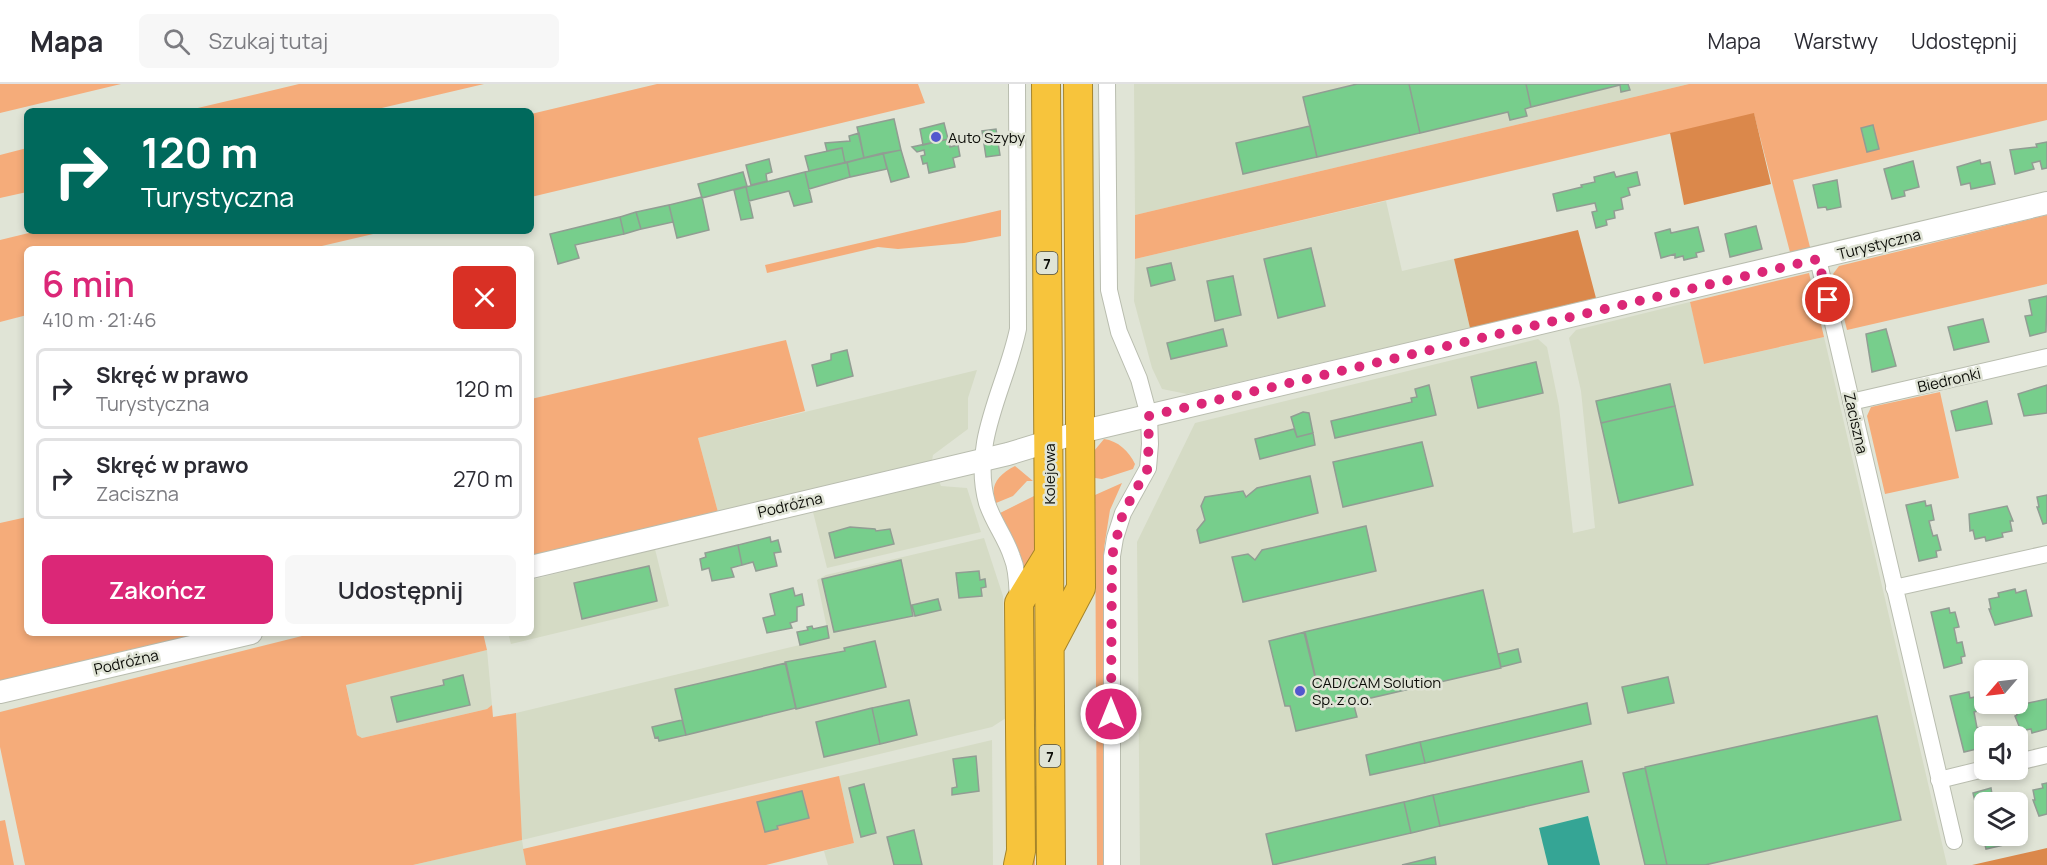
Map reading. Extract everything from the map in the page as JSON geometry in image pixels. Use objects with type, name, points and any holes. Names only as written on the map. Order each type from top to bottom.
[{"type":"highway","name":"Kolejowa","points":[[1046,84],[1051,865]]},
{"type":"highway","name":"Kolejowa","points":[[1050,648],[1081,588],[1078,84]]},
{"type":"highway","points":[[1018,865],[1021,851],[1018,603],[1049,554]]},
{"type":"street","points":[[1017,84],[1018,329],[1012,358],[987,427],[983,459],[987,502],[1012,557],[1018,603]]},
{"type":"street","points":[[1107,84],[1109,291],[1119,332],[1139,379],[1149,416],[1148,468],[1123,513],[1112,556],[1112,865]]},
{"type":"street","name":"Turystyczna","points":[[1048,442],[1080,432],[2047,203]]},
{"type":"street","name":"Zaciszna","points":[[1818,259],[1953,841]]},
{"type":"street","name":"Biedronki","points":[[1851,402],[2047,357]]},
{"type":"street","name":"Podróżna","points":[[534,566],[1048,442]]},
{"type":"street","points":[[1894,588],[2047,554]]},
{"type":"street","name":"Podróżna","points":[[0,692],[238,636]]},
{"type":"street","points":[[2028,760],[2047,755]]},
{"type":"street","points":[[1939,780],[1974,771]]},
{"type":"shaded area","points":[[0,84],[121,84],[0,113]]},
{"type":"shaded area","points":[[299,84],[484,84],[382,108],[198,108]]},
{"type":"shaded area","points":[[657,84],[918,84],[925,103],[534,196],[534,113]]},
{"type":"shaded area","points":[[1134,84],[1689,84],[1135,215]]},
{"type":"shaded area","points":[[1689,84],[2047,84],[2047,120],[1793,180],[1811,251],[1791,256],[1754,114],[1135,259],[1135,215]]},
{"type":"shaded area","points":[[1754,113],[1771,184],[1684,205],[1670,133]]},
{"type":"shaded area","points":[[24,149],[24,193],[0,198],[0,155]]},
{"type":"shaded area","points":[[1386,201],[1402,271],[1454,259],[1470,328],[1187,394],[1162,389],[1152,368],[1134,301],[1135,259]]},
{"type":"shaded area","points":[[1001,210],[1001,236],[964,243],[898,249],[878,247],[767,273],[765,265]]},
{"type":"shaded area","points":[[2047,215],[2047,284],[1847,330],[1833,274],[1839,266]]},
{"type":"shaded area","points":[[1578,230],[1596,298],[1470,328],[1454,259]]},
{"type":"shaded area","points":[[25,234],[373,234],[322,246],[24,246],[24,316],[0,322],[0,240]]},
{"type":"shaded area","points":[[1809,273],[1824,337],[1704,364],[1690,302]]},
{"type":"shaded area","points":[[1690,302],[1705,364],[1824,337],[1947,865],[1140,865],[1137,542],[1195,423],[1538,339],[1547,347],[1559,406],[1573,533],[1595,528],[1581,391],[1569,338],[1576,330]]},
{"type":"shaded area","points":[[786,340],[805,411],[698,438],[718,512],[534,555],[534,398]]},
{"type":"shaded area","points":[[977,370],[968,398],[968,429],[933,455],[932,461],[718,512],[698,438]]},
{"type":"shaded area","points":[[1940,392],[1959,478],[1885,494],[1867,416],[1871,407]]},
{"type":"shaded area","points":[[1104,439],[1118,444],[1130,455],[1135,464],[1133,469],[1102,479],[1095,478],[1094,451]]},
{"type":"shaded area","points":[[1015,466],[1033,481],[1027,481],[1013,496],[996,503],[994,486],[996,481]]},
{"type":"shaded area","points":[[939,481],[941,486],[967,488],[981,532],[827,568],[813,512]]},
{"type":"shaded area","points":[[1122,483],[1110,510],[1104,548],[1104,865],[1097,865],[1095,495]]},
{"type":"shaded area","points":[[1034,496],[1035,865],[1026,865],[1027,826],[1005,525],[1000,513]]},
{"type":"shaded area","points":[[24,518],[24,636],[194,636],[0,682],[0,523]]},
{"type":"shaded area","points":[[984,538],[1003,596],[1006,718],[992,727],[522,840],[526,865],[413,865],[521,840],[516,713],[829,638],[817,580],[826,575]]},
{"type":"shaded area","points":[[655,549],[669,606],[511,644],[509,636],[534,636],[534,579]]},
{"type":"shaded area","points":[[302,636],[484,636],[487,650],[346,685],[357,735],[362,738],[487,709],[492,705],[493,717],[516,713],[522,840],[413,865],[25,865],[0,747],[0,712]]},
{"type":"shaded area","points":[[487,650],[492,705],[487,709],[362,738],[357,735],[346,684]]},
{"type":"shaded area","points":[[992,740],[993,865],[828,865],[824,851],[854,843],[839,776]]},
{"type":"shaded area","points":[[839,776],[854,843],[766,865],[526,865],[523,849]]},
{"type":"shaded area","points":[[5,820],[14,865],[0,865],[0,821]]},
{"type":"shaded area","points":[[2047,848],[2047,865],[1972,865]]},
{"type":"water","points":[[1588,816],[1600,865],[1548,865],[1539,828]]},
{"type":"building","points":[[1357,84],[1409,84],[1420,133],[1317,157],[1303,97]]},
{"type":"building","points":[[1409,84],[1526,84],[1531,107],[1525,109],[1527,116],[1510,120],[1508,112],[1420,133]]},
{"type":"building","points":[[1526,84],[1628,84],[1630,90],[1621,92],[1620,85],[1531,107]]},
{"type":"building","points":[[894,119],[901,150],[864,158],[857,127]]},
{"type":"building","points":[[944,123],[948,139],[923,145],[920,129]]},
{"type":"building","points":[[1873,125],[1879,149],[1867,152],[1861,128]]},
{"type":"building","points":[[1310,126],[1317,157],[1243,174],[1236,143]]},
{"type":"building","points":[[996,129],[1000,155],[986,157],[982,131]]},
{"type":"building","points":[[859,133],[864,158],[845,163],[842,148],[827,151],[825,143],[850,141],[849,136]]},
{"type":"building","points":[[949,139],[950,147],[958,145],[960,156],[953,158],[955,167],[929,173],[927,163],[923,164],[921,156],[925,155],[924,150],[917,152],[912,147]]},
{"type":"building","points":[[2047,142],[2047,168],[2042,169],[2040,161],[2032,163],[2034,169],[2015,174],[2010,150],[2037,147],[2036,144]]},
{"type":"building","points":[[842,148],[845,163],[809,171],[805,156]]},
{"type":"building","points":[[901,150],[909,177],[891,182],[883,153]]},
{"type":"building","points":[[883,153],[887,169],[850,177],[847,162]]},
{"type":"building","points":[[769,159],[772,172],[766,174],[767,181],[751,185],[746,165]]},
{"type":"building","points":[[1980,160],[1981,164],[1990,162],[1995,184],[1971,189],[1970,183],[1961,185],[1957,167]]},
{"type":"building","points":[[1913,161],[1919,187],[1904,191],[1905,196],[1892,199],[1884,169]]},
{"type":"building","points":[[847,162],[850,177],[809,189],[805,172]]},
{"type":"building","points":[[743,172],[747,186],[702,198],[698,184]]},
{"type":"building","points":[[805,172],[812,202],[794,206],[789,191],[749,201],[746,187]]},
{"type":"building","points":[[1614,172],[1616,177],[1637,172],[1640,185],[1628,188],[1630,195],[1621,198],[1623,209],[1614,211],[1615,218],[1606,220],[1607,225],[1596,228],[1592,212],[1597,211],[1595,203],[1557,211],[1553,194],[1582,187],[1581,185],[1595,182],[1594,177]]},
{"type":"building","points":[[1837,180],[1841,207],[1827,210],[1826,207],[1818,208],[1813,185]]},
{"type":"building","points":[[746,187],[753,218],[741,220],[734,190]]},
{"type":"building","points":[[702,197],[709,230],[677,238],[669,205]]},
{"type":"building","points":[[669,205],[673,222],[641,229],[636,212]]},
{"type":"building","points":[[636,212],[641,229],[624,234],[620,217]]},
{"type":"building","points":[[620,217],[624,234],[575,245],[579,258],[558,264],[550,234]]},
{"type":"building","points":[[1756,226],[1762,249],[1730,257],[1725,234]]},
{"type":"building","points":[[1698,227],[1704,251],[1696,253],[1697,257],[1684,260],[1683,256],[1675,258],[1675,254],[1661,258],[1655,233],[1670,229],[1671,233]]},
{"type":"building","points":[[1311,248],[1325,306],[1278,318],[1264,259]]},
{"type":"building","points":[[1171,263],[1175,280],[1151,286],[1147,268]]},
{"type":"building","points":[[1233,276],[1241,315],[1215,321],[1207,281]]},
{"type":"building","points":[[2047,296],[2046,332],[2030,336],[2025,316],[2032,315],[2029,300]]},
{"type":"building","points":[[1983,319],[1989,342],[1954,350],[1948,327]]},
{"type":"building","points":[[1223,329],[1227,346],[1171,359],[1167,343]]},
{"type":"building","points":[[1886,329],[1896,366],[1872,372],[1866,334]]},
{"type":"building","points":[[847,350],[853,376],[817,386],[812,365],[831,360],[831,354]]},
{"type":"building","points":[[1536,362],[1543,393],[1478,408],[1471,377]]},
{"type":"building","points":[[1670,384],[1675,406],[1601,423],[1596,401]]},
{"type":"building","points":[[1429,385],[1436,415],[1335,438],[1331,421],[1412,402],[1411,398],[1417,397],[1415,389]]},
{"type":"building","points":[[2047,385],[2047,413],[2024,416],[2018,394]]},
{"type":"building","points":[[1987,401],[1992,424],[1956,431],[1951,411]]},
{"type":"building","points":[[1675,406],[1693,485],[1619,503],[1601,423]]},
{"type":"building","points":[[1303,412],[1309,413],[1313,433],[1297,437],[1291,417]]},
{"type":"building","points":[[1294,429],[1297,437],[1313,433],[1315,445],[1260,459],[1255,439]]},
{"type":"building","points":[[1422,442],[1433,486],[1343,507],[1333,462]]},
{"type":"building","points":[[1310,476],[1318,513],[1200,543],[1197,530],[1205,520],[1201,506],[1205,497],[1243,491],[1246,497],[1257,488]]},
{"type":"building","points":[[2047,495],[2047,523],[2043,524],[2037,507],[2039,507],[2037,497]]},
{"type":"building","points":[[1925,501],[1926,506],[1931,505],[1934,520],[1929,521],[1933,536],[1937,535],[1941,550],[1936,551],[1937,557],[1919,561],[1906,505]]},
{"type":"building","points":[[2007,506],[2013,521],[2010,521],[2012,531],[2002,533],[2003,537],[1986,541],[1985,537],[1975,539],[1973,530],[1970,531],[1969,514]]},
{"type":"building","points":[[1366,526],[1376,571],[1243,602],[1232,557],[1248,554],[1255,560],[1262,550]]},
{"type":"building","points":[[850,527],[875,529],[876,531],[890,529],[894,544],[835,558],[829,533]]},
{"type":"building","points":[[770,537],[771,542],[778,540],[781,552],[774,553],[777,566],[756,571],[753,562],[742,565],[738,545]]},
{"type":"building","points":[[738,545],[742,565],[731,568],[734,577],[712,581],[709,568],[702,570],[700,559],[706,557],[705,553]]},
{"type":"building","points":[[901,560],[913,616],[834,632],[822,579]]},
{"type":"building","points":[[649,566],[657,601],[582,619],[574,583]]},
{"type":"building","points":[[979,571],[980,580],[985,579],[986,587],[981,588],[982,596],[959,598],[956,573]]},
{"type":"building","points":[[793,588],[795,596],[802,594],[804,605],[797,607],[797,621],[790,623],[792,628],[767,633],[763,618],[775,615],[770,594]]},
{"type":"building","points":[[2015,589],[2016,593],[2026,590],[2032,616],[1995,625],[1989,609],[1991,609],[1989,599],[1999,597],[1998,593]]},
{"type":"building","points":[[1483,590],[1501,668],[1323,709],[1304,632]]},
{"type":"building","points":[[938,599],[941,610],[915,616],[912,605]]},
{"type":"building","points":[[1949,608],[1950,613],[1955,612],[1959,627],[1954,628],[1957,643],[1962,642],[1965,656],[1961,657],[1962,663],[1944,668],[1931,612]]},
{"type":"building","points":[[812,626],[813,629],[827,626],[829,638],[800,645],[797,632],[808,630],[807,627]]},
{"type":"building","name":"CAD/CAM Solution Sp. z o.o.","points":[[1305,632],[1323,709],[1353,702],[1357,717],[1296,731],[1290,706],[1285,706],[1269,641]]},
{"type":"building","points":[[875,641],[886,687],[796,709],[785,662],[845,651],[844,648]]},
{"type":"building","points":[[1518,649],[1521,662],[1501,667],[1498,654]]},
{"type":"building","points":[[786,663],[796,708],[686,735],[675,689]]},
{"type":"building","points":[[463,675],[470,705],[397,722],[391,697],[444,685],[443,680]]},
{"type":"building","points":[[1668,677],[1674,703],[1628,713],[1622,687]]},
{"type":"building","points":[[1969,692],[1970,698],[1974,697],[1977,726],[1974,726],[1974,750],[1964,752],[1950,696]]},
{"type":"building","points":[[2047,699],[2047,729],[2032,733],[2028,726],[2019,726],[2015,716],[2028,714],[2028,703]]},
{"type":"building","points":[[909,700],[917,735],[880,744],[872,708]]},
{"type":"building","points":[[1587,703],[1591,724],[1425,763],[1420,742]]},
{"type":"building","points":[[872,708],[880,744],[824,757],[816,722]]},
{"type":"building","points":[[1877,716],[1901,820],[1705,865],[1667,865],[1645,767]]},
{"type":"building","points":[[682,720],[686,735],[659,741],[658,737],[655,738],[652,727]]},
{"type":"building","points":[[1420,742],[1425,763],[1370,775],[1366,755]]},
{"type":"building","points":[[976,756],[979,791],[952,795],[952,788],[957,787],[953,759]]},
{"type":"building","points":[[1582,761],[1589,792],[1440,826],[1433,795]]},
{"type":"building","points":[[1645,768],[1667,865],[1645,865],[1623,773]]},
{"type":"building","points":[[2047,783],[2047,814],[2039,816],[2033,800],[2035,800],[2033,790],[2043,788],[2042,784]]},
{"type":"building","points":[[864,784],[876,833],[861,837],[849,788]]},
{"type":"building","points":[[1991,788],[1992,792],[1977,792]]},
{"type":"building","points":[[802,791],[809,818],[777,826],[778,829],[765,832],[757,802]]},
{"type":"building","points":[[1433,795],[1440,826],[1411,833],[1404,802]]},
{"type":"building","points":[[1404,802],[1411,833],[1273,865],[1266,834]]},
{"type":"building","points":[[914,830],[922,865],[894,865],[887,837]]},
{"type":"building","points":[[1435,857],[1436,865],[1402,865]]},
{"type":"place","name":"Auto Szyby","points":[[936,137]]},
{"type":"place","name":"CAD/CAM Solution Sp. z o.o.","points":[[1300,691]]},
{"type":"route","points":[[1111,714],[1112,556],[1123,513],[1148,468],[1149,416],[1818,259],[1828,300]]}]
